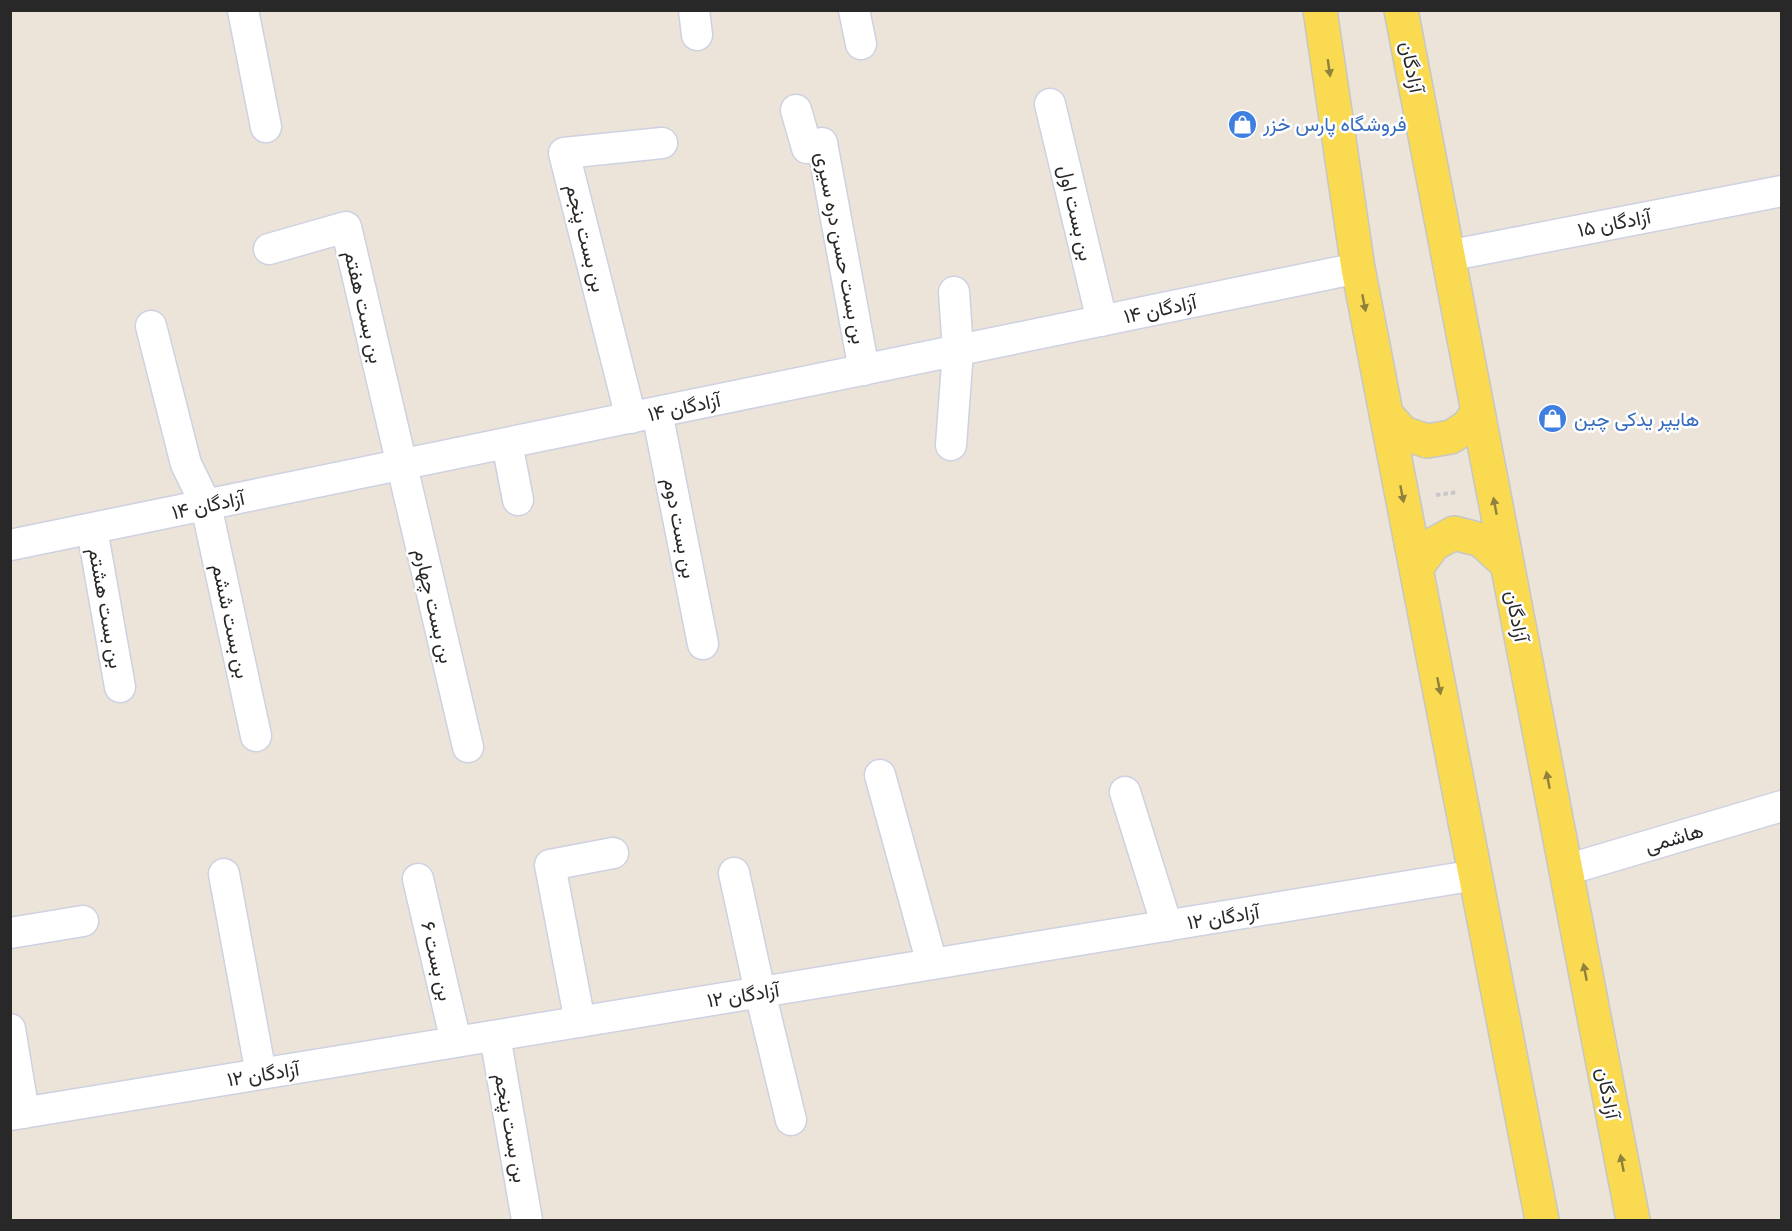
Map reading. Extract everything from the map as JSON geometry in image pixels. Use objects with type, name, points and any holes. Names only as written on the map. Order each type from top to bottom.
[{"type":"main road","points":[[1320,10],[1358,268],[1542,1221]]},
{"type":"main road","name":"آزادگان","points":[[1401,10],[1633,1221]]},
{"type":"main road","points":[[1386,414],[1403,433],[1427,441],[1451,437],[1468,426],[1478,413]]},
{"type":"main road","points":[[1416,568],[1434,544],[1454,533],[1481,540],[1506,563]]},
{"type":"street","points":[[243,10],[266,127]]},
{"type":"street","points":[[854,10],[861,44]]},
{"type":"street","name":"بن بست اول","points":[[1050,105],[1102,321]]},
{"type":"street","name":"بن بست حسن دره سیری","points":[[796,110],[807,148],[822,143],[864,370]]},
{"type":"street","name":"بن بست پنجم","points":[[644,415],[564,153],[662,143]]},
{"type":"street","name":"۱۵ آزادگان","points":[[1447,256],[1782,191]]},
{"type":"street","name":"بن بست هفتم","points":[[269,249],[346,227],[401,465]]},
{"type":"street","name":"۱۴ آزادگان","points":[[10,545],[1358,268]]},
{"type":"street","points":[[951,446],[957,351],[954,291]]},
{"type":"street","name":"بن بست ششم","points":[[151,326],[186,464],[206,505],[256,736]]},
{"type":"street","name":"بن بست دوم","points":[[644,415],[703,644]]},
{"type":"street","points":[[507,443],[518,500]]},
{"type":"street","name":"بن بست چهارم","points":[[401,465],[468,747]]},
{"type":"street","name":"بن بست هشتم","points":[[92,528],[120,687]]},
{"type":"street","points":[[880,775],[932,964]]},
{"type":"street","points":[[1125,792],[1167,926]]},
{"type":"street","name":"هاشمی","points":[[1566,870],[1782,806]]},
{"type":"street","points":[[580,1022],[542,867],[613,853]]},
{"type":"street","points":[[734,873],[759,992],[791,1120]]},
{"type":"street","points":[[224,874],[261,1074]]},
{"type":"street","name":"۱۲ آزادگان","points":[[17,1114],[1476,875]]},
{"type":"street","name":"بن بست ۶","points":[[418,879],[456,1042]]},
{"type":"street","points":[[10,933],[82,921]]},
{"type":"street","points":[[10,1029],[17,1114]]},
{"type":"street","name":"بن بست پنجم","points":[[495,1036],[527,1221]]},
{"type":"path","points":[[1403,501],[1492,487]]},
{"type":"place","name":"فروشگاه پارس خزر","points":[[1242,124]]},
{"type":"place","name":"هایپر یدکی چین","points":[[1553,419]]}]
